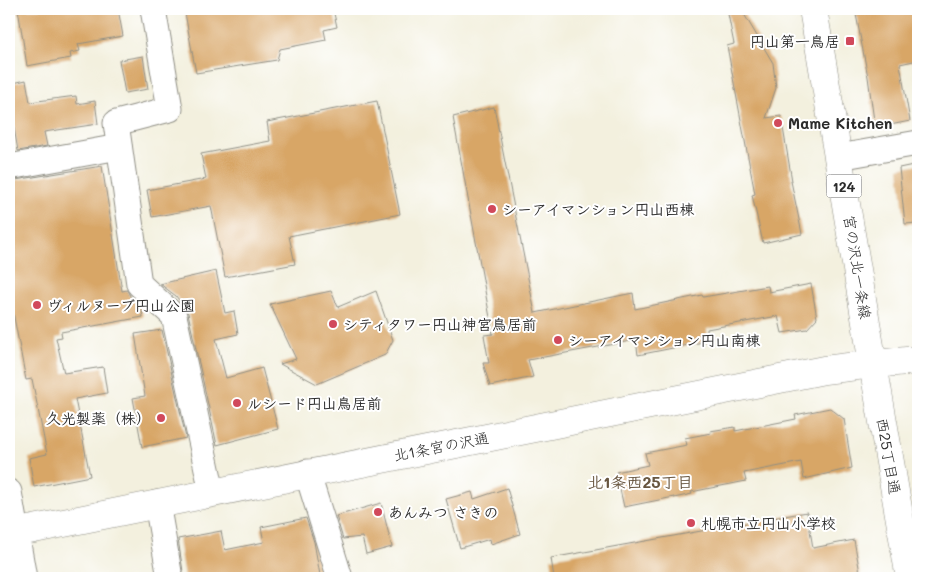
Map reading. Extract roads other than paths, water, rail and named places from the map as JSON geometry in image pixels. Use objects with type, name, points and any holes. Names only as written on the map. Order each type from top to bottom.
[{"type":"street","points":[[153,9],[170,109],[116,123],[139,284],[174,316],[212,492]]},
{"type":"street","name":"宮の沢北一条線","points":[[813,9],[873,364]]},
{"type":"street","points":[[839,158],[918,143]]},
{"type":"street","points":[[9,167],[119,147]]},
{"type":"street","points":[[873,364],[918,360]]},
{"type":"street","name":"北1条宮の沢通","points":[[12,533],[307,472],[824,370],[873,364]]},
{"type":"street","name":"西25丁目通","points":[[873,364],[910,578]]},
{"type":"street","points":[[307,472],[340,578]]},
{"type":"street","points":[[9,492],[12,533],[24,578]]},
{"type":"street","points":[[157,503],[170,578]]},
{"type":"place","name":"円山第一鳥居","points":[[850,41]]},
{"type":"place","name":"Mame Kitchen","points":[[778,123]]},
{"type":"place","name":"シーアイマンション円山西棟","points":[[492,209]]},
{"type":"place","name":"ヴィルヌーブ円山公園","points":[[37,305]]},
{"type":"place","name":"シティタワー円山神宮鳥居前","points":[[333,324]]},
{"type":"place","name":"シーアイマンション円山南棟","points":[[558,340]]},
{"type":"place","name":"ルシード円山鳥居前","points":[[237,403]]},
{"type":"place","name":"久光製薬（株）","points":[[161,418]]},
{"type":"place","name":"あんみつ さきの","points":[[378,512]]},
{"type":"place","name":"札幌市立円山小学校","points":[[691,523]]},
{"type":"district","name":"北1条西25丁目","points":[[640,481]]}]
